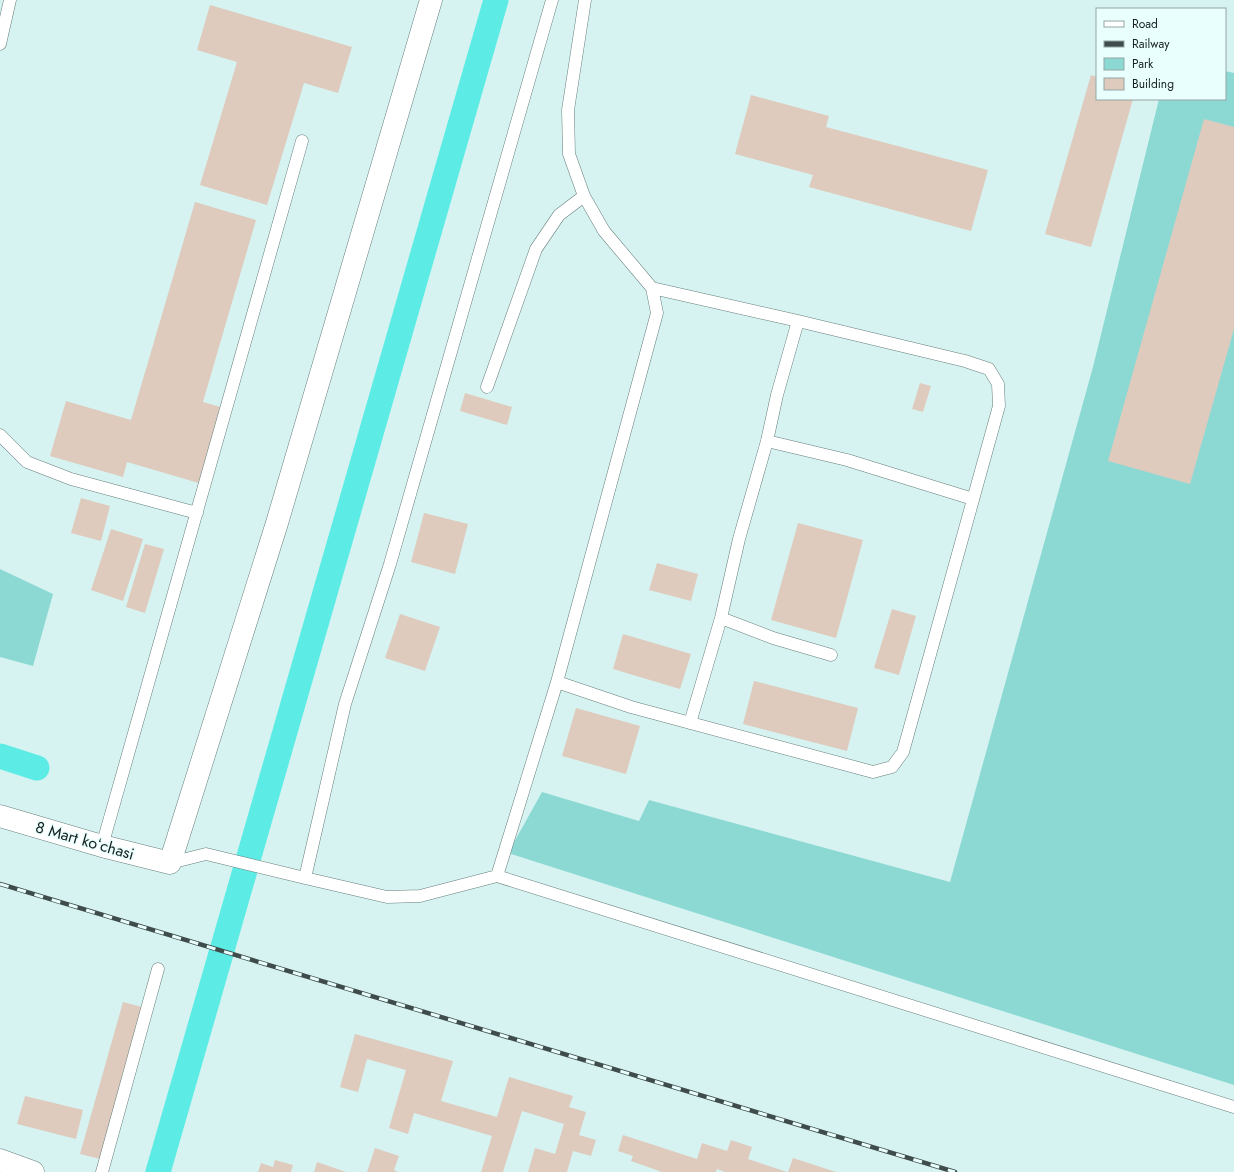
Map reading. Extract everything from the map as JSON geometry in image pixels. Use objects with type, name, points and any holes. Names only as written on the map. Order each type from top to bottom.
[{"type":"street","points":[[170,863],[279,515],[431,0]]},
{"type":"street","name":"8 Mart koʻchasi","points":[[0,816],[102,846],[170,863]]},
{"type":"street","points":[[0,1160],[32,1172]]},
{"type":"lane","points":[[0,44],[10,0]]},
{"type":"lane","points":[[305,878],[345,704],[398,534],[552,0]]},
{"type":"lane","points":[[497,876],[556,682],[657,313],[652,288],[604,231],[584,196],[569,154],[568,110],[585,0]]},
{"type":"lane","points":[[102,846],[302,141]]},
{"type":"lane","points":[[487,387],[536,249],[559,215],[584,196]]},
{"type":"lane","points":[[556,682],[631,707],[873,772],[892,767],[903,752],[999,406],[998,384],[989,369],[965,361],[798,320],[652,288]]},
{"type":"lane","points":[[690,723],[721,618],[740,539],[767,441],[777,395],[798,320]]},
{"type":"lane","points":[[0,435],[27,462],[71,479],[196,513]]},
{"type":"lane","points":[[767,441],[846,460],[973,499]]},
{"type":"lane","points":[[721,618],[773,638],[831,655]]},
{"type":"lane","points":[[170,863],[206,854],[387,898],[420,896],[497,876],[1234,1107]]},
{"type":"lane","points":[[102,1172],[158,969]]},
{"type":"green space","points":[[1226,71],[1234,73],[1234,1085],[508,853],[542,792],[639,821],[649,800],[950,882],[1093,367],[1159,100],[1226,100]]},
{"type":"green space","points":[[0,569],[53,594],[33,666],[0,657]]},
{"type":"building","points":[[210,5],[352,47],[338,93],[304,83],[267,205],[200,185],[237,62],[197,50]]},
{"type":"building","points":[[1091,75],[1096,77],[1096,100],[1133,100],[1091,247],[1045,234]]},
{"type":"building","points":[[751,95],[829,116],[826,127],[988,170],[971,231],[809,187],[813,175],[735,154]]},
{"type":"building","points":[[1204,119],[1234,127],[1234,329],[1190,484],[1108,461]]},
{"type":"building","points":[[195,202],[256,220],[203,402],[224,408],[202,484],[127,462],[123,477],[50,456],[66,401],[131,420]]},
{"type":"building","points":[[920,383],[931,386],[923,412],[912,409]]},
{"type":"building","points":[[465,393],[512,407],[507,425],[460,411]]},
{"type":"building","points":[[81,498],[110,506],[101,541],[71,533]]},
{"type":"building","points":[[424,513],[468,524],[455,574],[411,562]]},
{"type":"building","points":[[798,523],[863,540],[836,638],[771,620]]},
{"type":"building","points":[[111,529],[143,539],[123,601],[91,590]]},
{"type":"building","points":[[145,544],[164,549],[145,613],[126,607]]},
{"type":"building","points":[[657,563],[698,574],[691,601],[649,590]]},
{"type":"building","points":[[892,609],[916,616],[899,675],[874,668]]},
{"type":"building","points":[[400,614],[440,627],[425,671],[385,658]]},
{"type":"building","points":[[623,634],[691,654],[680,689],[613,669]]},
{"type":"building","points":[[754,681],[858,708],[847,751],[743,724]]},
{"type":"building","points":[[576,708],[640,726],[626,774],[562,756]]},
{"type":"building","points":[[123,1002],[142,1007],[100,1159],[80,1154]]},
{"type":"building","points":[[355,1034],[453,1061],[441,1101],[497,1117],[509,1077],[573,1096],[569,1107],[586,1112],[579,1135],[596,1140],[591,1156],[573,1151],[567,1172],[528,1172],[535,1148],[555,1154],[564,1124],[522,1111],[503,1172],[481,1172],[492,1136],[414,1113],[408,1134],[389,1128],[406,1070],[367,1059],[358,1092],[340,1087]]},
{"type":"building","points":[[25,1096],[83,1110],[76,1139],[17,1124]]},
{"type":"building","points":[[623,1135],[697,1159],[702,1143],[727,1151],[731,1140],[752,1147],[748,1159],[787,1172],[725,1172],[717,1169],[716,1172],[662,1172],[631,1161],[633,1156],[618,1151]]},
{"type":"building","points":[[375,1148],[399,1156],[394,1170],[398,1172],[367,1172]]},
{"type":"building","points":[[793,1158],[836,1172],[788,1172]]},
{"type":"building","points":[[275,1160],[293,1165],[291,1172],[258,1172],[261,1163],[273,1167]]},
{"type":"building","points":[[317,1162],[346,1172],[314,1172]]},
{"type":"waterway","points":[[158,1172],[496,0]]},
{"type":"waterway","points":[[0,756],[37,768]]},
{"type":"railway","points":[[0,884],[955,1172]]}]
